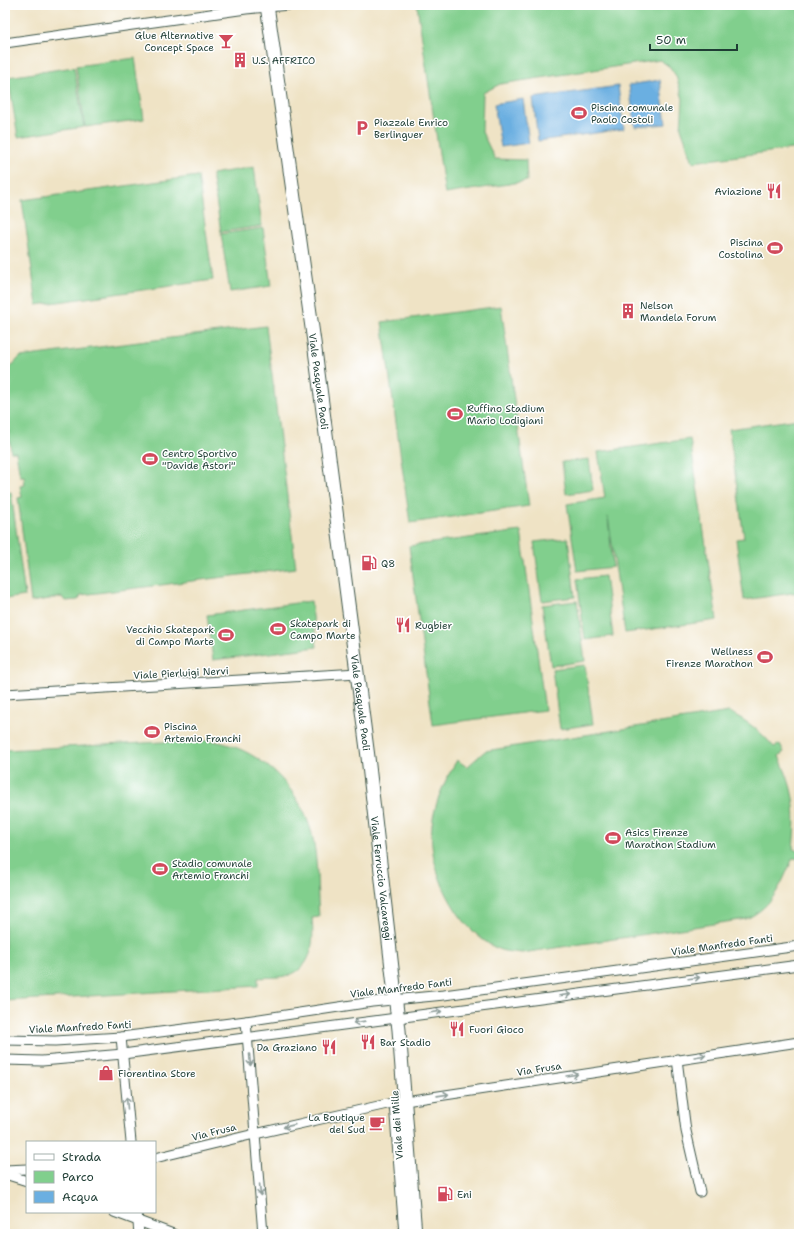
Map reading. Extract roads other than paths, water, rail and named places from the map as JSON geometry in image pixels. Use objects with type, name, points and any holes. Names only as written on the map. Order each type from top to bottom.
[{"type":"street","points":[[5,43],[267,6],[289,5]]},
{"type":"street","name":"Viale Pasquale Paoli","points":[[267,6],[314,342],[368,757]]},
{"type":"street","name":"Viale Pierluigi Nervi","points":[[5,694],[358,673]]},
{"type":"street","name":"Viale Ferruccio Valcareggi","points":[[368,757],[395,1000]]},
{"type":"street","name":"Viale Manfredo Fanti","points":[[5,1040],[55,1041],[121,1037],[799,946]]},
{"type":"street","points":[[675,963],[677,981]]},
{"type":"street","points":[[5,1060],[42,1061],[123,1054],[799,965]]},
{"type":"street","name":"Viale dei Mille","points":[[395,1000],[398,1017],[406,1234]]},
{"type":"street","points":[[246,1021],[263,1234]]},
{"type":"street","points":[[121,1037],[131,1141]]},
{"type":"street","name":"Via Frusa","points":[[156,1158],[256,1133],[400,1102],[677,1059],[799,1042]]},
{"type":"street","points":[[677,1059],[686,1131],[700,1192]]},
{"type":"street","name":"Viale dei Mille","points":[[400,1102],[415,1234]]},
{"type":"street","points":[[5,1170],[26,1169]]},
{"type":"street","points":[[5,1174],[26,1181]]},
{"type":"street","points":[[119,1213],[137,1217],[173,1234]]},
{"type":"street","points":[[137,1217],[139,1234]]},
{"type":"water","name":"Piscina comunale Paolo Costoli","points":[[660,80],[666,124],[635,127],[629,85]]},
{"type":"water","name":"Piscina comunale Paolo Costoli","points":[[618,86],[624,129],[538,141],[533,98]]},
{"type":"water","points":[[523,99],[529,143],[501,147],[494,104]]},
{"type":"place","name":"Glue Alternative Concept Space","points":[[226,41]]},
{"type":"place","name":"U.S. AFFRICO","points":[[240,60]]},
{"type":"place","name":"Piscina comunale Paolo Costoli","points":[[579,113]]},
{"type":"place","name":"Piazzale Enrico Berlinguer","points":[[362,128]]},
{"type":"place","name":"Aviazione","points":[[774,191]]},
{"type":"place","name":"Piscina Costolina","points":[[775,248]]},
{"type":"place","name":"Nelson Mandela Forum","points":[[628,311]]},
{"type":"place","name":"Ruffino Stadium Mario Lodigiani","points":[[455,414]]},
{"type":"place","name":"Centro Sportivo \"Davide Astori\"","points":[[150,459]]},
{"type":"place","name":"Q8","points":[[369,563]]},
{"type":"place","name":"Rugbier","points":[[403,625]]},
{"type":"place","name":"Skatepark di Campo Marte","points":[[278,629]]},
{"type":"place","name":"Vecchio Skatepark di Campo Marte","points":[[226,635]]},
{"type":"place","name":"Wellness Firenze Marathon","points":[[765,657]]},
{"type":"place","name":"Piscina Artemio Franchi","points":[[152,732]]},
{"type":"place","name":"Asics Firenze Marathon Stadium","points":[[613,838]]},
{"type":"place","name":"Stadio comunale Artemio Franchi","points":[[160,869]]},
{"type":"place","name":"Fuori Gioco","points":[[457,1029]]},
{"type":"place","name":"Bar Stadio","points":[[368,1042]]},
{"type":"place","name":"Da Graziano","points":[[329,1047]]},
{"type":"place","name":"Fiorentina Store","points":[[106,1073]]},
{"type":"place","name":"La Boutique del Sud","points":[[377,1123]]},
{"type":"place","name":"Eni","points":[[445,1194]]}]
